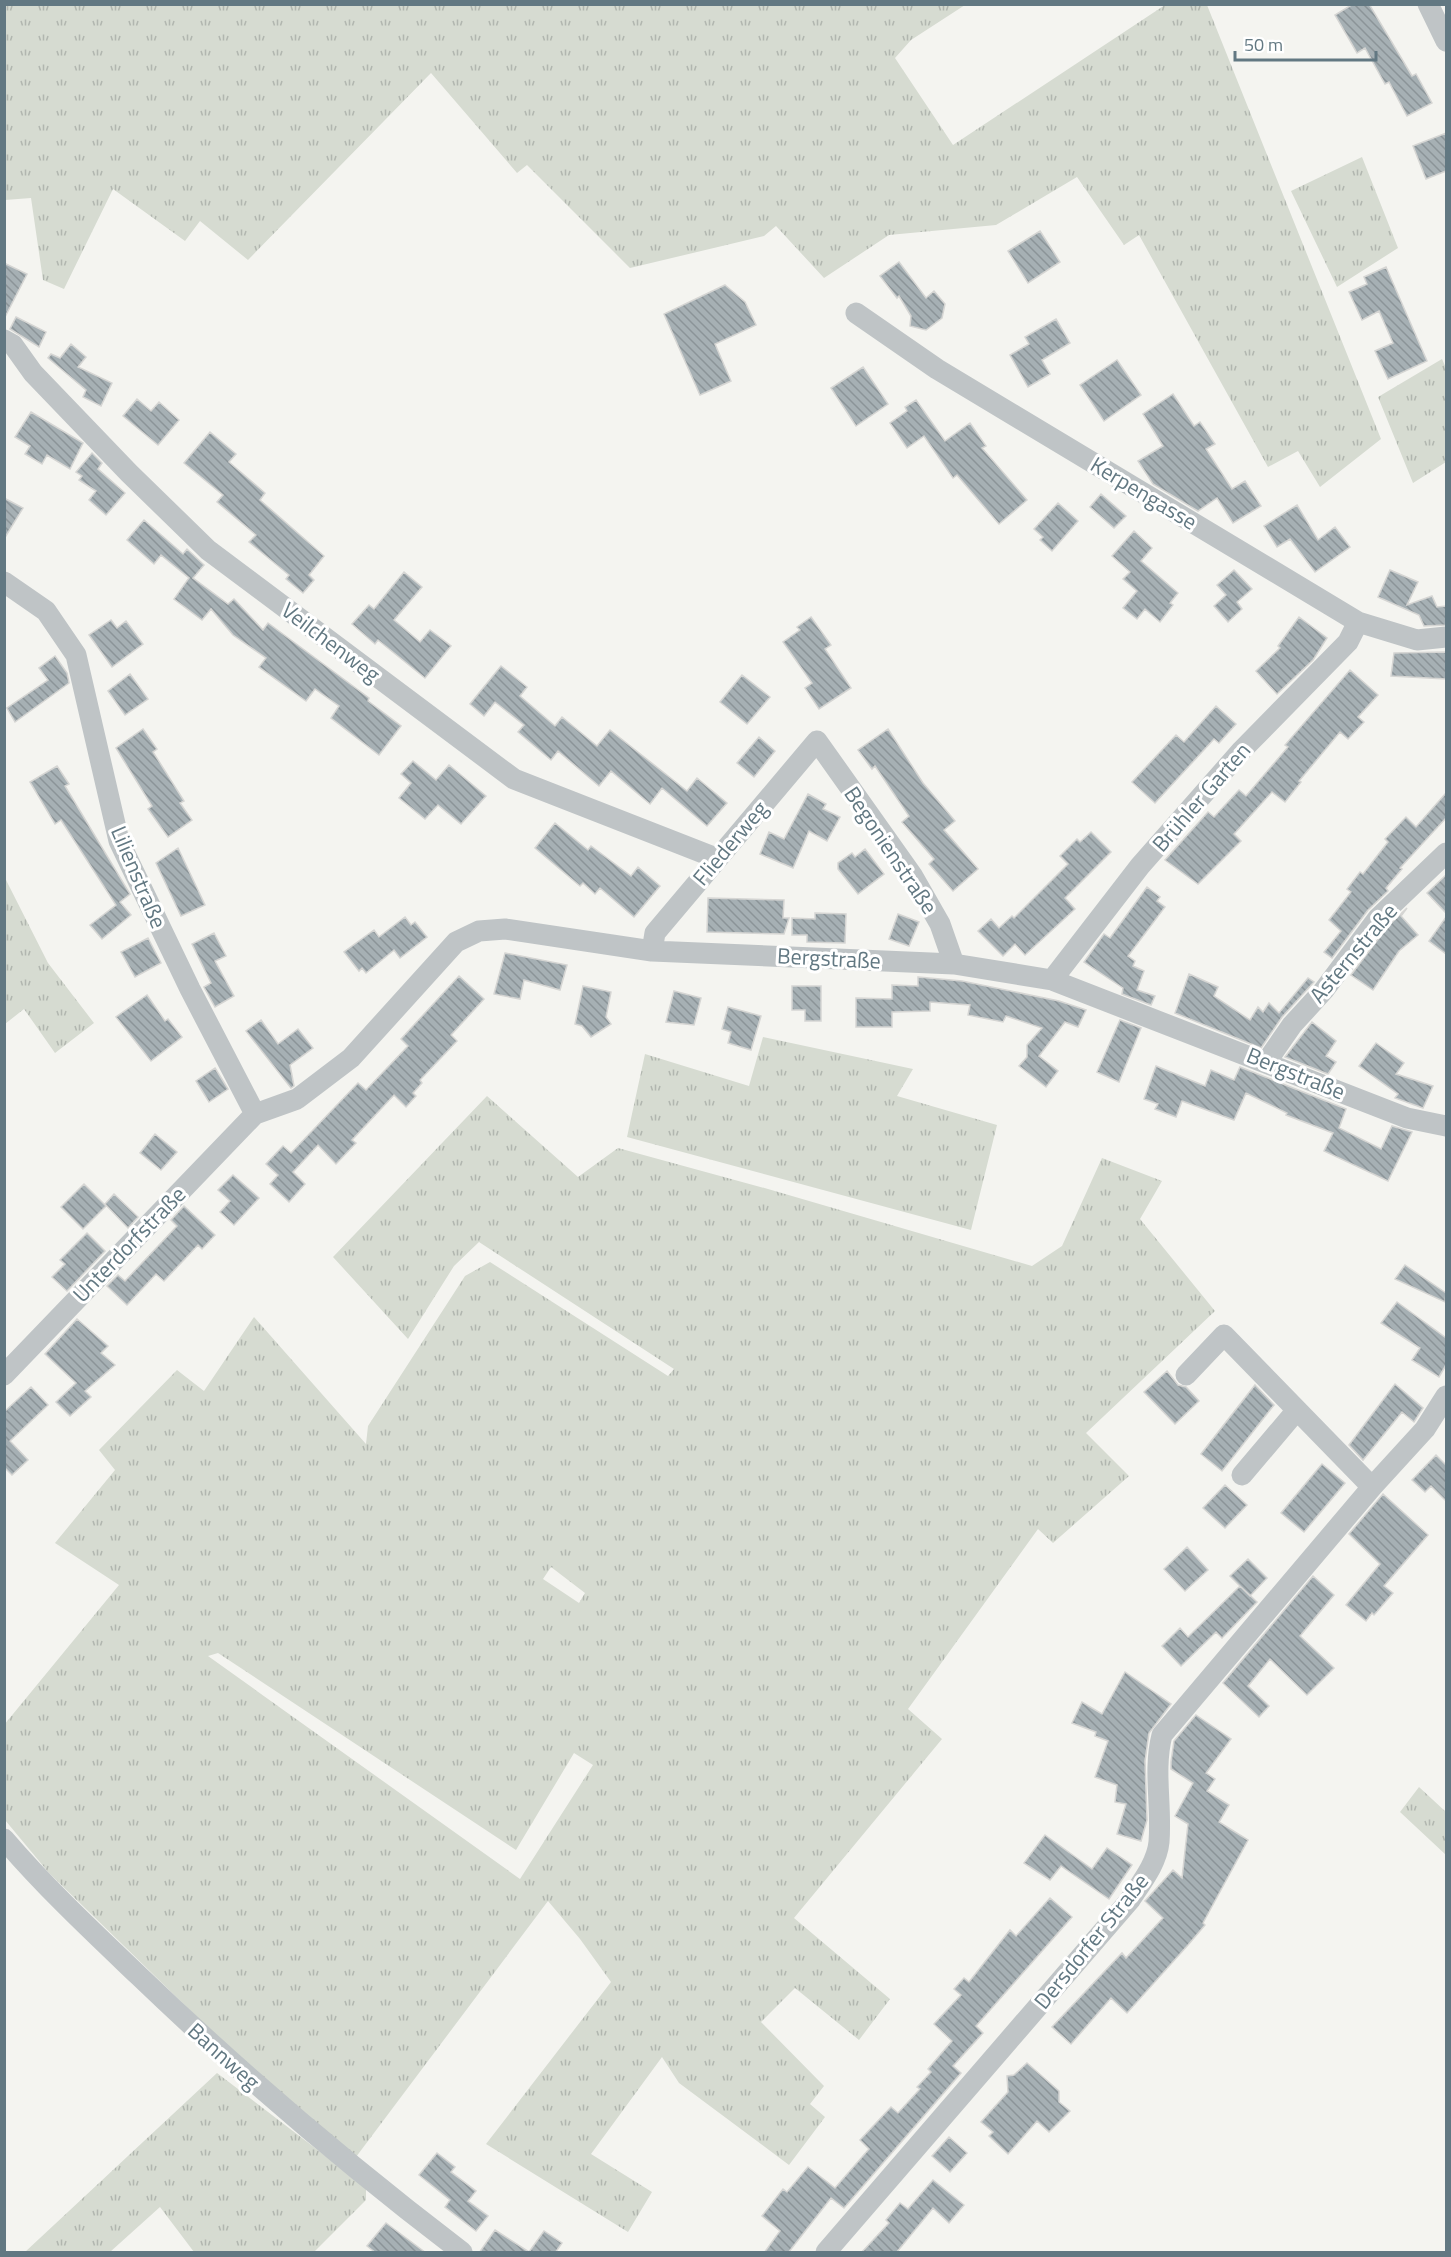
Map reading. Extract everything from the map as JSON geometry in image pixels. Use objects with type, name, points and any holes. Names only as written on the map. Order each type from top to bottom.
[{"type":"street","points":[[1428,4],[1446,41]]},
{"type":"street","name":"Kerpengasse","points":[[856,314],[937,369],[1358,622],[1417,640],[1446,637]]},
{"type":"street","name":"Veilchenweg","points":[[4,340],[13,345],[33,373],[129,473],[208,550],[514,779],[716,858]]},
{"type":"street","name":"Lilienstraße","points":[[4,582],[46,611],[76,655],[119,841],[190,989],[255,1114]]},
{"type":"street","name":"Brühler Garten","points":[[1052,980],[1140,866],[1242,750],[1348,642],[1358,622]]},
{"type":"street","name":"Fliederweg","points":[[652,951],[655,933],[817,741]]},
{"type":"street","name":"Begonienstraße","points":[[817,741],[912,875],[940,924],[954,964]]},
{"type":"street","name":"Asternstraße","points":[[1267,1061],[1292,1025],[1324,990],[1378,918],[1446,853]]},
{"type":"street","name":"Bergstraße","points":[[255,1114],[297,1099],[351,1059],[456,942],[479,931],[505,928],[652,951],[954,964],[1052,980],[1267,1061],[1407,1118],[1446,1126]]},
{"type":"street","name":"Unterdorfstraße","points":[[4,1375],[255,1114]]},
{"type":"street","points":[[1186,1375],[1224,1335],[1372,1487]]},
{"type":"street","name":"Dersdorfer Straße","points":[[826,2253],[1130,1900],[1149,1871],[1159,1844],[1157,1753],[1162,1735],[1372,1487],[1425,1429],[1446,1396]]},
{"type":"street","points":[[1242,1475],[1297,1410]]},
{"type":"street","name":"Bannweg","points":[[4,1839],[38,1879],[221,2055],[385,2194],[462,2253]]},
{"type":"green space","points":[[4,5],[965,5],[911,40],[895,58],[953,145],[1165,5],[1207,5],[1381,439],[1320,487],[1298,451],[1268,467],[1139,235],[1124,245],[1077,177],[996,225],[889,235],[824,278],[776,226],[764,236],[630,268],[527,165],[517,173],[431,73],[248,260],[200,221],[185,241],[113,189],[64,289],[43,280],[31,198],[5,200]]},
{"type":"green space","points":[[1362,157],[1398,248],[1337,287],[1291,191]]},
{"type":"green space","points":[[1442,359],[1446,368],[1446,462],[1413,483],[1378,397]]},
{"type":"green space","points":[[5,878],[48,963],[94,1023],[55,1053],[24,1009],[5,1024]]},
{"type":"green space","points":[[763,1037],[913,1069],[897,1096],[997,1125],[971,1230],[627,1137],[645,1054],[749,1086]]},
{"type":"green space","points":[[487,1096],[578,1177],[618,1148],[1032,1266],[1062,1246],[1102,1158],[1162,1181],[1140,1219],[1215,1311],[1086,1433],[1129,1476],[1053,1543],[1038,1529],[908,1709],[942,1739],[794,1918],[890,1999],[859,2040],[795,1988],[761,2022],[824,2086],[810,2104],[825,2117],[789,2165],[679,2083],[662,2057],[591,2154],[652,2192],[628,2232],[486,2144],[611,1982],[580,1939],[548,1901],[356,2157],[237,2056],[49,1873],[5,1820],[4,1725],[119,1585],[55,1543],[115,1470],[99,1450],[177,1370],[204,1391],[254,1317],[366,1444],[368,1426],[465,1276],[490,1262],[668,1376],[674,1369],[479,1242],[454,1266],[408,1339],[333,1257]],"holes":[[[551,1567],[585,1593],[579,1603],[543,1579]],[[218,1653],[516,1850],[574,1753],[593,1765],[520,1879],[208,1656]]]},
{"type":"green space","points":[[1419,1787],[1446,1812],[1446,1855],[1400,1812]]},
{"type":"green space","points":[[217,2073],[366,2187],[366,2200],[314,2252],[194,2252],[160,2207],[110,2252],[25,2252]]},
{"type":"building","points":[[1353,4],[1369,4],[1412,76],[1416,74],[1432,103],[1407,116],[1389,82],[1385,84],[1365,48],[1357,53],[1335,15]]},
{"type":"building","points":[[1446,133],[1446,171],[1426,179],[1413,146]]},
{"type":"building","points":[[1040,231],[1060,262],[1028,283],[1008,251]]},
{"type":"building","points":[[899,262],[926,298],[934,291],[945,304],[942,318],[926,330],[910,326],[911,316],[899,296],[897,298],[880,276]]},
{"type":"building","points":[[4,263],[27,274],[4,319]]},
{"type":"building","points":[[1386,267],[1427,361],[1388,379],[1375,351],[1393,343],[1379,311],[1362,320],[1349,292],[1367,284],[1364,277]]},
{"type":"building","points":[[725,285],[745,302],[756,325],[715,344],[731,381],[700,395],[664,314]]},
{"type":"building","points":[[16,317],[46,332],[39,347],[10,329]]},
{"type":"building","points":[[1056,319],[1070,343],[1042,360],[1050,374],[1028,387],[1010,355],[1029,344],[1025,337]]},
{"type":"building","points":[[71,344],[86,357],[78,367],[112,383],[101,406],[83,397],[86,390],[48,358],[51,354],[60,358]]},
{"type":"building","points":[[1117,360],[1141,395],[1104,421],[1080,385]]},
{"type":"building","points":[[863,367],[888,404],[856,426],[831,388]]},
{"type":"building","points":[[1173,394],[1194,426],[1200,422],[1215,444],[1206,449],[1232,489],[1245,481],[1261,506],[1233,523],[1217,498],[1198,511],[1153,484],[1138,461],[1163,446],[1143,414]]},
{"type":"building","points":[[137,399],[151,411],[159,402],[179,420],[158,445],[123,416]]},
{"type":"building","points":[[916,400],[945,441],[970,423],[986,446],[982,448],[1027,500],[999,524],[957,475],[953,478],[924,436],[907,448],[890,423],[907,411],[905,407]]},
{"type":"building","points":[[31,412],[83,443],[70,469],[47,455],[42,464],[25,454],[30,446],[15,437]]},
{"type":"building","points":[[210,432],[236,454],[229,462],[265,493],[260,500],[324,556],[309,575],[314,580],[303,593],[286,579],[289,575],[249,542],[256,535],[217,502],[223,495],[184,463]]},
{"type":"building","points":[[92,453],[102,463],[98,469],[125,493],[106,515],[89,500],[96,491],[79,480],[82,476],[76,472]]},
{"type":"building","points":[[1101,494],[1126,516],[1114,528],[1090,507]]},
{"type":"building","points":[[4,498],[23,508],[4,539]]},
{"type":"building","points":[[1058,503],[1078,521],[1052,551],[1040,540],[1043,537],[1034,529]]},
{"type":"building","points":[[1297,505],[1318,540],[1335,527],[1350,547],[1315,572],[1290,539],[1277,547],[1264,526]]},
{"type":"building","points":[[144,520],[183,554],[187,549],[204,565],[193,578],[228,604],[234,599],[263,630],[268,623],[369,698],[368,701],[401,726],[379,755],[331,718],[339,706],[315,689],[306,701],[259,667],[266,658],[233,635],[211,609],[202,620],[174,599],[189,578],[161,555],[154,564],[127,540]]},
{"type":"building","points":[[1134,531],[1152,548],[1141,561],[1178,593],[1170,603],[1173,605],[1160,622],[1145,609],[1137,619],[1123,608],[1137,591],[1123,579],[1130,572],[1112,556]]},
{"type":"building","points":[[1234,570],[1252,589],[1237,602],[1242,609],[1228,622],[1214,606],[1226,595],[1217,585]]},
{"type":"building","points":[[1390,570],[1418,582],[1407,605],[1432,596],[1437,607],[1446,606],[1446,625],[1424,626],[1419,615],[1378,597]]},
{"type":"building","points":[[404,572],[422,587],[394,620],[420,642],[430,630],[451,646],[425,678],[378,640],[375,644],[352,624],[369,605],[374,609]]},
{"type":"building","points":[[811,617],[831,645],[825,649],[851,688],[819,709],[805,688],[812,683],[783,642],[800,630],[797,627]]},
{"type":"building","points":[[1299,617],[1327,638],[1313,660],[1277,694],[1256,671],[1280,648],[1278,646]]},
{"type":"building","points":[[111,620],[117,628],[126,621],[143,644],[112,667],[89,635]]},
{"type":"building","points":[[1446,652],[1446,679],[1391,676],[1394,653]]},
{"type":"building","points":[[55,656],[67,673],[69,683],[15,722],[7,708],[48,680],[39,668]]},
{"type":"building","points":[[501,666],[527,687],[520,696],[555,726],[562,717],[597,746],[610,730],[687,791],[697,778],[727,803],[707,826],[662,788],[650,804],[611,771],[599,786],[558,751],[551,760],[518,732],[524,725],[495,702],[484,716],[470,704]]},
{"type":"building","points":[[1350,670],[1378,695],[1358,717],[1364,722],[1348,739],[1340,732],[1299,781],[1301,782],[1285,802],[1272,792],[1234,834],[1241,841],[1198,884],[1165,860],[1208,812],[1214,817],[1239,790],[1246,796],[1288,747],[1285,745]]},
{"type":"building","points":[[130,674],[148,699],[125,715],[108,691]]},
{"type":"building","points":[[742,675],[770,697],[747,724],[720,702]]},
{"type":"building","points":[[1216,706],[1236,724],[1219,743],[1214,739],[1155,803],[1132,782],[1176,735],[1184,742]]},
{"type":"building","points":[[143,729],[157,749],[153,752],[184,801],[180,803],[192,820],[168,837],[148,809],[152,806],[116,748]]},
{"type":"building","points":[[888,729],[923,783],[955,821],[944,830],[978,869],[953,891],[929,864],[934,859],[902,822],[909,816],[875,766],[872,769],[858,750]]},
{"type":"building","points":[[759,737],[775,751],[754,777],[737,763]]},
{"type":"building","points":[[413,761],[436,780],[449,765],[486,796],[461,824],[438,805],[425,819],[399,798],[411,783],[401,774]]},
{"type":"building","points":[[57,766],[69,784],[65,786],[130,894],[120,902],[131,915],[102,939],[90,925],[116,905],[61,820],[55,824],[30,782]]},
{"type":"building","points":[[1446,793],[1446,818],[1400,868],[1402,869],[1386,888],[1388,891],[1368,910],[1332,958],[1324,952],[1341,931],[1329,920],[1351,892],[1347,889],[1360,872],[1363,874],[1388,842],[1385,839],[1406,817],[1416,827]]},
{"type":"building","points":[[808,794],[826,804],[823,809],[840,817],[827,841],[809,831],[793,868],[760,854],[769,832],[784,839]]},
{"type":"building","points":[[555,823],[588,850],[591,846],[631,876],[638,867],[660,886],[634,917],[600,888],[595,894],[583,883],[580,886],[535,848]]},
{"type":"building","points":[[1091,832],[1111,852],[1065,898],[1075,909],[1025,955],[1015,944],[1003,956],[978,931],[991,919],[999,928],[1012,916],[1014,918],[1068,864],[1060,856],[1077,839],[1080,842]]},
{"type":"building","points":[[178,848],[205,905],[181,916],[156,863]]},
{"type":"building","points":[[865,849],[884,874],[858,894],[838,869],[838,863],[852,853],[855,857]]},
{"type":"building","points":[[1446,875],[1446,913],[1427,893]]},
{"type":"building","points":[[1147,887],[1160,897],[1157,901],[1165,907],[1128,956],[1135,961],[1133,966],[1144,971],[1137,990],[1155,996],[1151,1005],[1122,994],[1123,988],[1084,962],[1104,934],[1110,938]]},
{"type":"building","points":[[708,898],[784,900],[783,918],[789,918],[784,934],[707,932]]},
{"type":"building","points":[[1407,908],[1401,916],[1418,935],[1399,951],[1373,990],[1351,975],[1388,926]]},
{"type":"building","points":[[815,913],[846,914],[845,943],[807,942],[807,935],[792,935],[792,918],[815,919]]},
{"type":"building","points":[[898,914],[919,922],[909,946],[889,939]]},
{"type":"building","points":[[405,917],[411,925],[415,922],[427,937],[400,958],[394,950],[366,973],[362,968],[359,971],[344,952],[374,930],[379,937]]},
{"type":"building","points":[[1446,917],[1446,954],[1429,941]]},
{"type":"building","points":[[214,933],[226,956],[215,961],[234,996],[215,1007],[204,987],[211,983],[192,944]]},
{"type":"building","points":[[148,938],[161,963],[135,977],[121,952]]},
{"type":"building","points":[[505,953],[567,965],[560,990],[524,980],[520,999],[494,994]]},
{"type":"building","points":[[1189,974],[1218,987],[1214,996],[1250,1020],[1258,1007],[1263,1012],[1269,1003],[1279,1013],[1308,978],[1314,982],[1282,1017],[1261,1048],[1175,1013]]},
{"type":"building","points":[[459,976],[484,999],[451,1035],[457,1041],[420,1080],[422,1083],[413,1093],[416,1096],[406,1107],[394,1095],[352,1140],[356,1143],[336,1164],[318,1145],[293,1172],[305,1184],[289,1202],[270,1184],[278,1175],[266,1164],[283,1146],[291,1153],[358,1083],[366,1090],[408,1046],[401,1039]]},
{"type":"building","points":[[918,977],[962,981],[1059,1001],[1086,1010],[1078,1027],[1065,1022],[1039,1056],[1058,1071],[1046,1087],[1019,1066],[1027,1057],[1027,1045],[1042,1028],[1006,1016],[1003,1022],[968,1015],[970,1005],[930,1002],[930,1011],[892,1012],[892,1027],[856,1027],[856,998],[892,999],[892,985],[918,986]]},
{"type":"building","points":[[583,986],[611,992],[606,1017],[611,1024],[591,1037],[582,1026],[575,1024]]},
{"type":"building","points":[[792,986],[821,986],[821,1021],[805,1021],[805,1010],[792,1010]]},
{"type":"building","points":[[674,991],[701,998],[694,1025],[666,1022]]},
{"type":"building","points":[[147,995],[165,1021],[168,1019],[182,1037],[151,1061],[116,1017]]},
{"type":"building","points":[[728,1007],[761,1016],[751,1050],[728,1043],[731,1032],[722,1029]]},
{"type":"building","points":[[261,1020],[278,1044],[298,1029],[313,1048],[290,1065],[294,1086],[291,1088],[246,1031]]},
{"type":"building","points":[[1120,1020],[1141,1028],[1119,1082],[1097,1072]]},
{"type":"building","points":[[1312,1022],[1336,1041],[1326,1056],[1336,1062],[1328,1074],[1285,1057]]},
{"type":"building","points":[[1376,1043],[1404,1063],[1396,1074],[1433,1086],[1423,1108],[1395,1098],[1398,1094],[1359,1066]]},
{"type":"building","points":[[1156,1066],[1205,1086],[1211,1070],[1234,1080],[1240,1067],[1346,1109],[1339,1128],[1381,1149],[1392,1126],[1412,1132],[1388,1181],[1324,1151],[1333,1133],[1286,1115],[1287,1113],[1246,1093],[1234,1120],[1182,1101],[1176,1117],[1155,1109],[1158,1104],[1144,1099]]},
{"type":"building","points":[[215,1068],[228,1089],[209,1102],[196,1081]]},
{"type":"building","points":[[155,1134],[177,1152],[161,1170],[140,1153]]},
{"type":"building","points":[[233,1175],[259,1198],[234,1225],[220,1212],[230,1201],[218,1190]]},
{"type":"building","points":[[84,1184],[106,1206],[83,1229],[61,1207]]},
{"type":"building","points":[[114,1194],[138,1217],[128,1228],[105,1204]]},
{"type":"building","points":[[184,1206],[215,1235],[202,1249],[198,1245],[164,1281],[156,1274],[127,1305],[107,1286],[118,1275],[125,1281],[177,1226],[171,1220]]},
{"type":"building","points":[[87,1233],[105,1251],[67,1291],[52,1277],[65,1264],[60,1260]]},
{"type":"building","points":[[1405,1265],[1446,1293],[1445,1302],[1395,1279]]},
{"type":"building","points":[[1397,1302],[1446,1338],[1446,1365],[1439,1377],[1412,1360],[1420,1348],[1381,1323]]},
{"type":"building","points":[[77,1319],[108,1346],[101,1353],[115,1365],[85,1391],[91,1397],[70,1416],[56,1402],[76,1383],[45,1354]]},
{"type":"building","points":[[1167,1371],[1178,1385],[1186,1387],[1199,1401],[1175,1424],[1144,1392]]},
{"type":"building","points":[[1395,1384],[1423,1408],[1414,1422],[1402,1412],[1363,1460],[1349,1445]]},
{"type":"building","points":[[1255,1385],[1274,1405],[1222,1471],[1201,1454]]},
{"type":"building","points":[[31,1387],[48,1405],[10,1441],[28,1460],[12,1475],[4,1467],[4,1412]]},
{"type":"building","points":[[1436,1455],[1446,1465],[1446,1501],[1431,1486],[1425,1492],[1412,1480]]},
{"type":"building","points":[[1322,1464],[1345,1483],[1304,1532],[1281,1513]]},
{"type":"building","points":[[1225,1485],[1247,1505],[1225,1528],[1203,1508]]},
{"type":"building","points":[[1383,1494],[1428,1535],[1384,1586],[1393,1593],[1366,1621],[1346,1605],[1380,1564],[1349,1534]]},
{"type":"building","points":[[1187,1547],[1208,1570],[1185,1591],[1164,1569]]},
{"type":"building","points":[[1248,1559],[1267,1578],[1250,1596],[1230,1576]]},
{"type":"building","points":[[1313,1576],[1334,1595],[1300,1636],[1334,1668],[1307,1695],[1270,1659],[1248,1686],[1269,1706],[1259,1717],[1223,1683]]},
{"type":"building","points":[[1240,1586],[1257,1602],[1222,1638],[1216,1632],[1181,1666],[1162,1646],[1180,1628],[1188,1637]]},
{"type":"building","points":[[1125,1672],[1171,1704],[1149,1733],[1145,1761],[1147,1820],[1141,1841],[1117,1834],[1126,1804],[1115,1802],[1117,1785],[1095,1777],[1108,1741],[1095,1736],[1096,1732],[1072,1723],[1082,1702],[1102,1714]]},
{"type":"building","points":[[1196,1715],[1231,1739],[1206,1773],[1215,1779],[1207,1791],[1229,1805],[1219,1822],[1248,1840],[1203,1923],[1205,1925],[1188,1945],[1127,2013],[1111,1998],[1071,2044],[1052,2027],[1122,1953],[1126,1958],[1163,1918],[1145,1901],[1173,1870],[1182,1878],[1188,1824],[1175,1816],[1193,1783],[1171,1769],[1171,1762],[1174,1741]]},
{"type":"building","points":[[1045,1835],[1092,1869],[1107,1848],[1132,1865],[1109,1899],[1061,1866],[1050,1880],[1024,1863]]},
{"type":"building","points":[[1050,1898],[1072,1917],[976,2026],[983,2033],[953,2066],[961,2073],[844,2208],[831,2198],[788,2253],[764,2253],[780,2231],[762,2216],[783,2189],[787,2192],[808,2167],[835,2188],[869,2149],[860,2140],[891,2107],[898,2113],[920,2089],[917,2087],[931,2072],[928,2069],[952,2041],[934,2024],[961,1995],[954,1989],[964,1978],[969,1982],[1010,1930],[1016,1936]]},
{"type":"building","points":[[1027,2063],[1059,2091],[1059,2102],[1070,2111],[1049,2132],[1037,2121],[1008,2154],[989,2136],[993,2132],[981,2122],[1008,2092],[1007,2076],[1014,2075]]},
{"type":"building","points":[[949,2137],[967,2153],[950,2172],[932,2156]]},
{"type":"building","points":[[437,2153],[455,2167],[451,2172],[476,2191],[468,2201],[488,2216],[476,2231],[445,2207],[450,2200],[419,2175]]},
{"type":"building","points":[[933,2180],[964,2205],[949,2223],[933,2208],[896,2253],[861,2253],[889,2223],[886,2220],[900,2203],[908,2209]]},
{"type":"building","points":[[386,2223],[426,2253],[376,2253],[367,2246]]},
{"type":"building","points":[[495,2230],[529,2252],[544,2231],[562,2243],[555,2253],[479,2253]]}]
